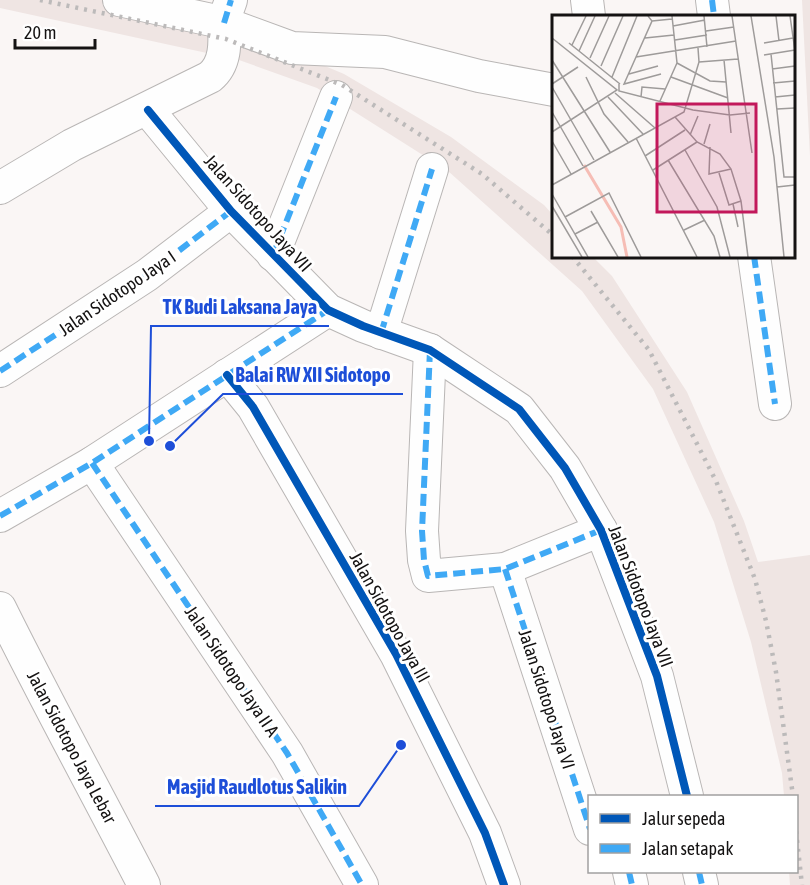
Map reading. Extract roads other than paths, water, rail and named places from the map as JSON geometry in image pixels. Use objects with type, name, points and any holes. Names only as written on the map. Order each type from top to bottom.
[{"type":"street","points":[[119,0],[227,21],[292,48],[385,52],[479,76],[552,90]]},
{"type":"street","points":[[587,0],[589,15]]},
{"type":"street","points":[[712,0],[714,15]]},
{"type":"street","points":[[0,188],[72,145],[148,110],[191,88],[217,71],[227,21]]},
{"type":"street","points":[[273,255],[336,97]]},
{"type":"street","name":"Jalan Sidotopo Jaya VII","points":[[148,110],[231,211],[328,310],[430,351],[519,409],[565,468],[601,530],[657,676],[687,795]]},
{"type":"street","points":[[381,333],[432,169]]},
{"type":"street","name":"Jalan Sidotopo Jaya I","points":[[0,371],[147,275],[231,211]]},
{"type":"street","points":[[754,258],[775,404]]},
{"type":"street","points":[[0,516],[92,463],[328,310]]},
{"type":"street","points":[[430,351],[422,531],[425,569],[431,577],[505,569],[601,530]]},
{"type":"street","name":"Jalan Sidotopo Jaya III","points":[[227,375],[253,407],[396,654],[485,833],[504,885]]},
{"type":"street","name":"Jalan Sidotopo Jaya II A","points":[[92,463],[287,753],[362,885]]},
{"type":"street","name":"Jalan Sidotopo Jaya VI","points":[[505,569],[588,823]]},
{"type":"street","name":"Jalan Sidotopo Jaya Lebar","points":[[0,608],[49,707],[85,768],[144,885]]},
{"type":"railway","points":[[40,0],[226,39],[342,85],[482,174],[552,234]]},
{"type":"railway","points":[[574,258],[649,350],[716,481],[755,579],[766,621],[776,672],[793,795]]},
{"type":"railway","points":[[798,849],[802,885]]},
{"type":"place","name":"TK Budi Laksana Jaya","points":[[149,441]]},
{"type":"place","name":"Balai RW XII Sidotopo","points":[[170,446]]},
{"type":"place","name":"Masjid Raudlotus Salikin","points":[[401,745]]}]
